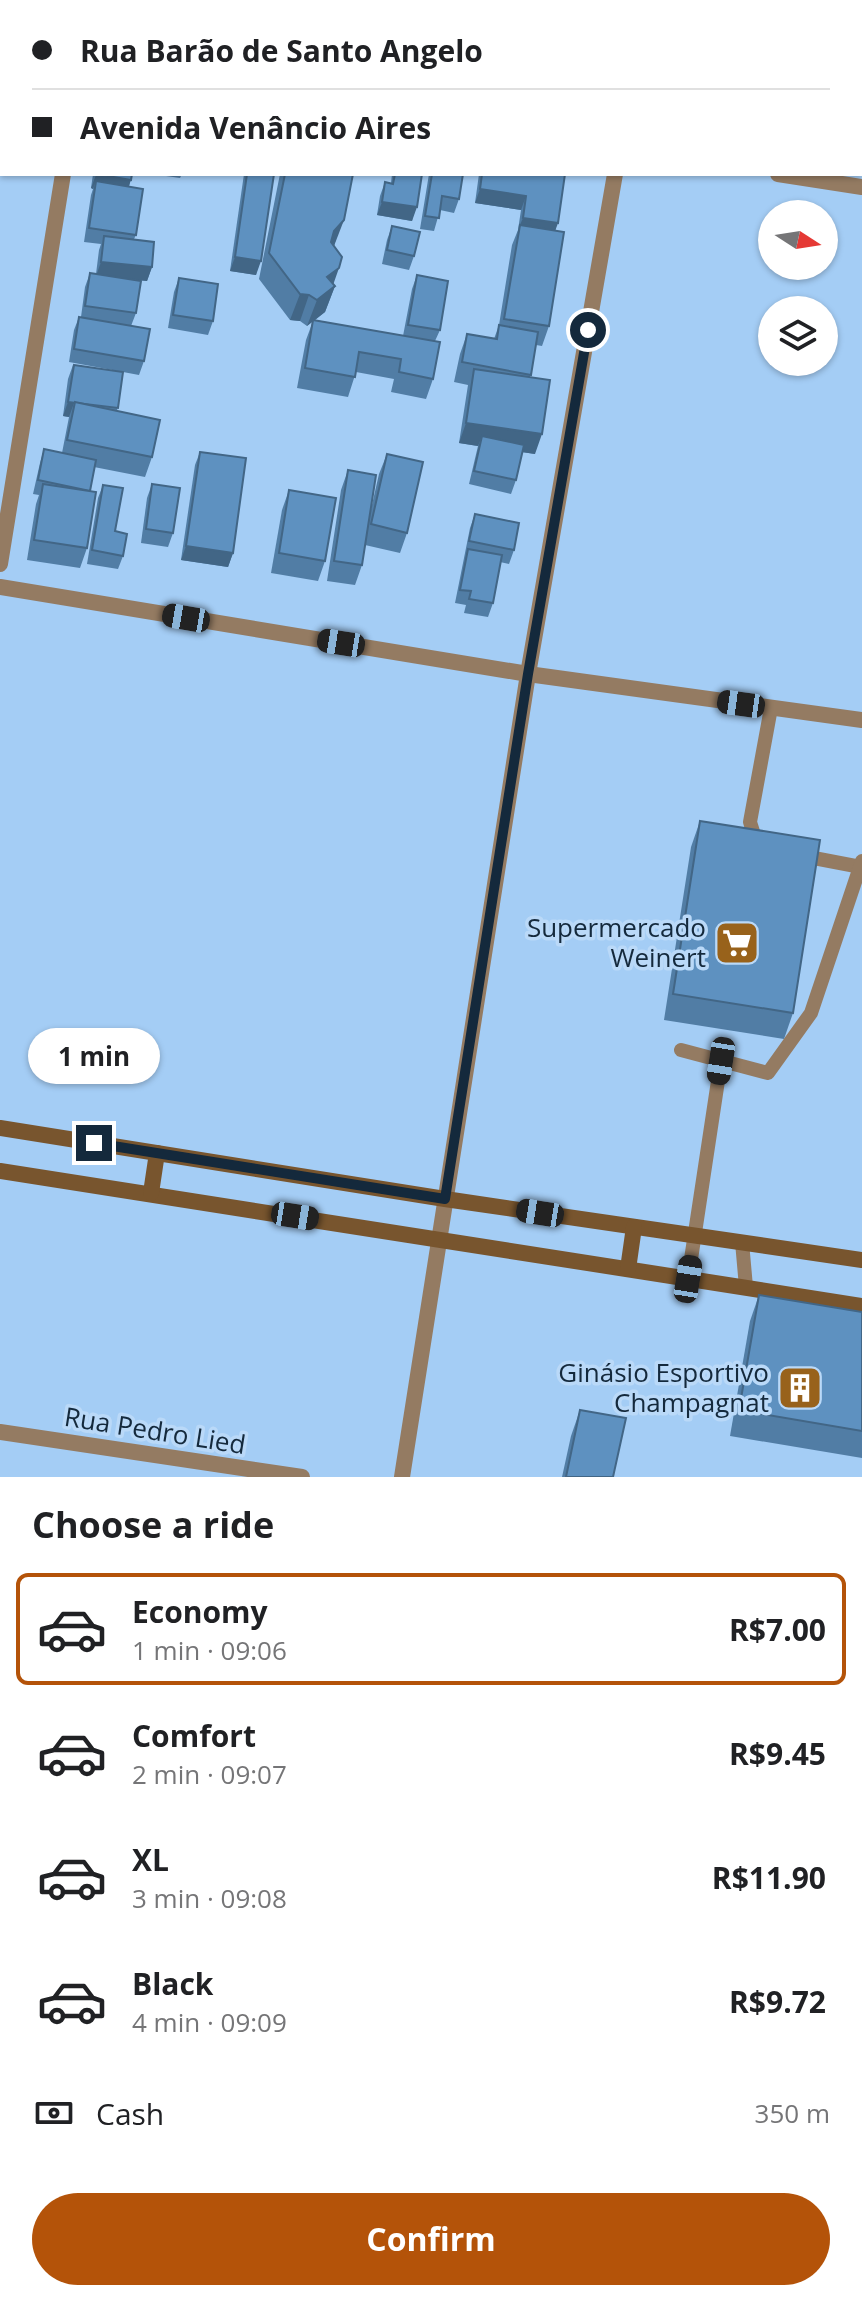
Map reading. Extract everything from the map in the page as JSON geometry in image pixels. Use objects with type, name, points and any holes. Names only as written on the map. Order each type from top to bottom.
[{"type":"main road","points":[[0,1128],[445,1199],[862,1260]]},
{"type":"main road","points":[[151,1193],[157,1153]]},
{"type":"main road","points":[[0,1171],[862,1306]]},
{"type":"main road","points":[[628,1269],[634,1227]]},
{"type":"street","points":[[0,564],[63,176]]},
{"type":"street","points":[[402,1477],[528,674],[615,176]]},
{"type":"street","points":[[791,176],[862,187]]},
{"type":"street","points":[[0,587],[528,674],[862,720]]},
{"type":"street","name":"Rua Pedro Lied","points":[[0,1432],[302,1477]]},
{"type":"lane","points":[[681,1050],[768,1073],[811,1013],[861,864],[776,849],[756,841],[750,822],[771,708]]},
{"type":"lane","points":[[688,1279],[721,1061]]},
{"type":"lane","points":[[742,1242],[746,1287]]},
{"type":"building","points":[[108,176],[132,176],[131,180]]},
{"type":"building","points":[[247,176],[274,176],[261,261],[235,257]]},
{"type":"building","points":[[285,176],[353,176],[344,220],[334,231],[331,242],[342,257],[339,268],[327,277],[335,286],[317,300],[300,294],[269,253]]},
{"type":"building","points":[[395,176],[422,176],[417,207],[382,202],[385,182],[393,184]]},
{"type":"building","points":[[432,176],[463,176],[459,199],[442,196],[439,218],[425,216]]},
{"type":"building","points":[[482,176],[565,176],[558,223],[523,218],[526,196],[480,189]]},
{"type":"building","points":[[96,181],[143,189],[136,235],[89,228]]},
{"type":"building","points":[[520,225],[564,232],[549,326],[504,319]]},
{"type":"building","points":[[392,226],[420,232],[414,256],[387,250]]},
{"type":"building","points":[[104,236],[154,242],[152,267],[101,262]]},
{"type":"building","points":[[90,273],[141,281],[136,313],[85,306]]},
{"type":"building","points":[[417,275],[448,281],[440,330],[408,325]]},
{"type":"building","points":[[179,278],[218,284],[213,321],[173,315]]},
{"type":"building","points":[[79,317],[150,329],[144,361],[74,349]]},
{"type":"building","points":[[313,320],[440,342],[433,379],[399,372],[401,359],[359,352],[355,377],[305,368]]},
{"type":"building","points":[[499,325],[538,332],[531,375],[462,362],[467,334],[497,339]]},
{"type":"building","points":[[74,365],[123,372],[118,408],[68,402]]},
{"type":"building","points":[[474,369],[550,380],[542,434],[466,423]]},
{"type":"building","points":[[75,402],[160,420],[152,457],[67,440]]},
{"type":"building","points":[[482,436],[524,445],[516,480],[474,471]]},
{"type":"building","points":[[44,449],[96,460],[90,491],[38,480]]},
{"type":"building","points":[[200,452],[246,458],[233,553],[186,546]]},
{"type":"building","points":[[387,454],[423,462],[407,533],[371,524]]},
{"type":"building","points":[[348,470],[376,475],[362,565],[334,561]]},
{"type":"building","points":[[43,484],[96,492],[87,548],[34,540]]},
{"type":"building","points":[[152,484],[180,488],[173,533],[146,529]]},
{"type":"building","points":[[103,485],[123,488],[115,531],[127,534],[123,556],[92,550]]},
{"type":"building","points":[[289,490],[336,498],[325,561],[279,553]]},
{"type":"building","points":[[475,514],[519,523],[514,550],[469,541]]},
{"type":"building","points":[[468,549],[502,555],[493,603],[469,599],[471,591],[460,590]]},
{"type":"building","name":"Supermercado Weinert","points":[[700,821],[820,840],[793,1013],[673,994]]},
{"type":"building","name":"Ginásio Esportivo Champagnat","points":[[759,1295],[862,1312],[862,1431],[739,1410]]},
{"type":"building","points":[[580,1410],[626,1418],[613,1477],[566,1477]]},
{"type":"place","name":"Supermercado Weinert","points":[[737,943]]},
{"type":"place","name":"Ginásio Esportivo Champagnat","points":[[800,1388]]},
{"type":"route","points":[[94,1143],[445,1199],[528,674],[588,330]]}]
